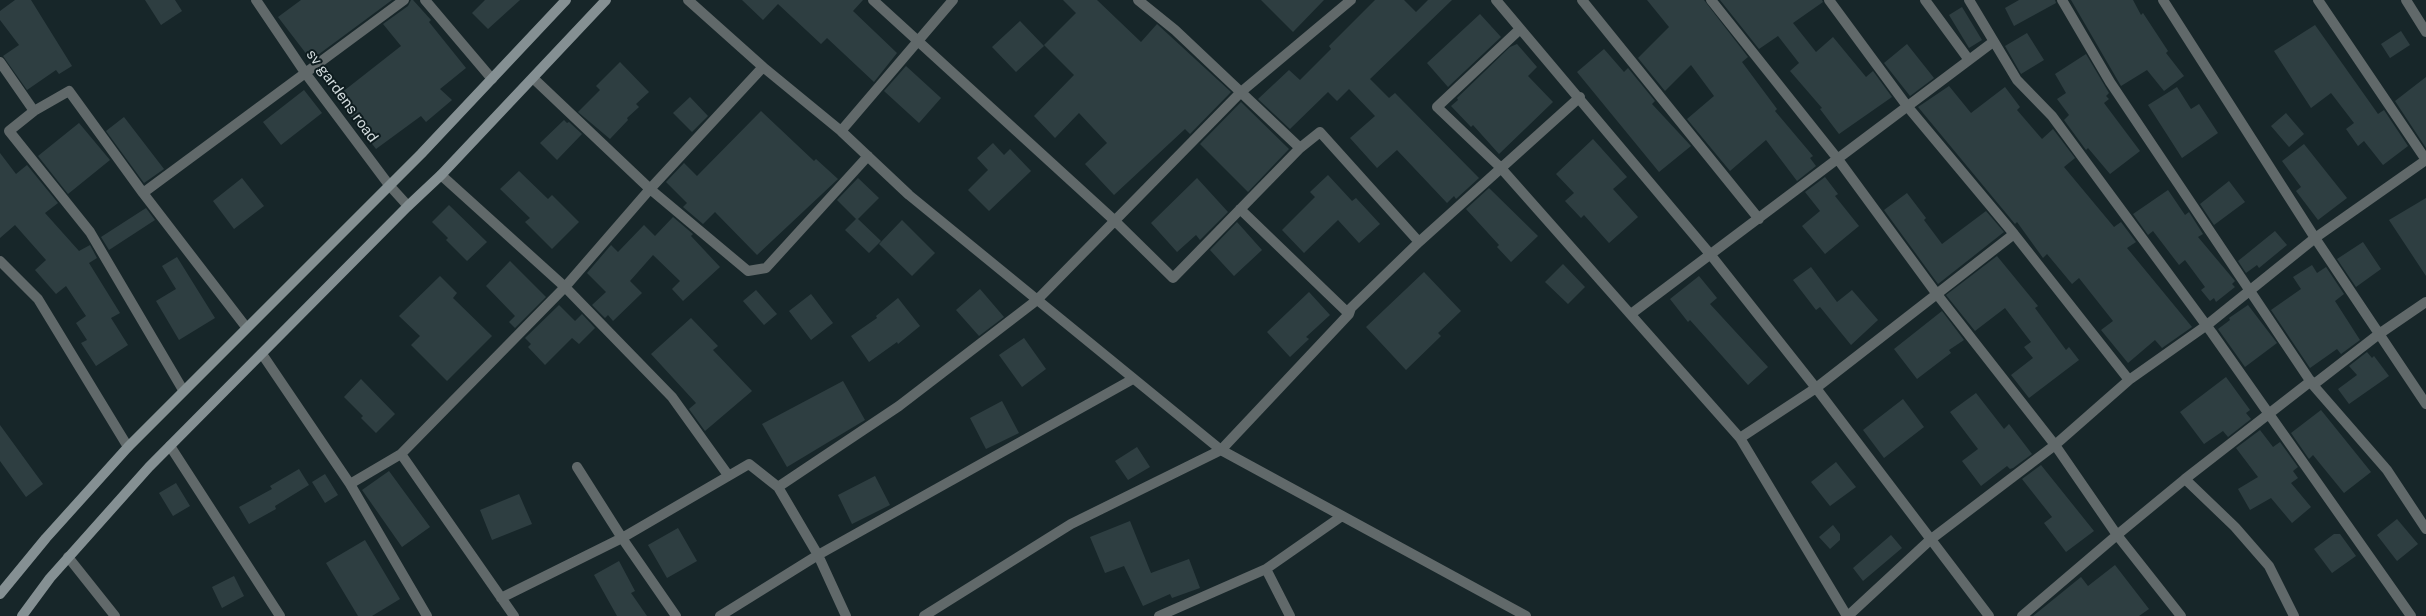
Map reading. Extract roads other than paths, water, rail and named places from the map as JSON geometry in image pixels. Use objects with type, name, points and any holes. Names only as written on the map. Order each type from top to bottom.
[{"type":"main road","points":[[0,594],[46,538],[128,447],[389,185],[566,0]]},
{"type":"main road","points":[[22,616],[68,558],[170,446],[441,175],[534,79],[606,0]]},
{"type":"street","name":"sv gardens road","points":[[256,0],[306,74],[389,185],[408,206]]},
{"type":"street","points":[[143,193],[404,0]]},
{"type":"street","points":[[426,0],[492,79]]},
{"type":"street","points":[[688,0],[841,131],[909,195],[1221,450],[1526,616]]},
{"type":"street","points":[[872,0],[1115,221],[1173,278],[1300,148],[1320,132],[1419,242]]},
{"type":"street","points":[[841,131],[953,0]]},
{"type":"street","points":[[1138,0],[1175,30],[1300,148]]},
{"type":"street","points":[[778,487],[898,406],[1036,300],[1241,92],[1351,0]]},
{"type":"street","points":[[1496,0],[1519,30],[1580,97],[1710,254],[1816,388],[1989,616]]},
{"type":"street","points":[[1582,0],[1759,219]]},
{"type":"street","points":[[1711,0],[1837,158],[1936,293],[2055,445],[2117,535],[2181,616]]},
{"type":"street","points":[[1829,0],[1907,106],[2014,234],[2129,380]]},
{"type":"street","points":[[1925,0],[1968,60]]},
{"type":"street","points":[[1969,0],[2017,80],[2052,116],[2207,326],[2411,616]]},
{"type":"street","points":[[2062,0],[2110,82],[2312,383],[2388,470],[2426,529]]},
{"type":"street","points":[[2164,0],[2315,238],[2426,404]]},
{"type":"street","points":[[1519,30],[1436,106],[1500,167],[1740,438],[1848,616],[1930,540],[2055,445],[2129,380],[2207,326],[2315,238],[2426,160],[2318,0]]},
{"type":"street","points":[[2406,0],[2426,32]]},
{"type":"street","points":[[1630,314],[1993,42]]},
{"type":"street","points":[[0,62],[34,111]]},
{"type":"street","points":[[350,484],[401,454],[564,287],[650,190],[764,67]]},
{"type":"street","points":[[534,79],[650,190],[748,271],[766,268],[868,156]]},
{"type":"street","points":[[183,390],[90,232],[8,131],[34,111],[69,91],[143,193],[246,327]]},
{"type":"street","points":[[924,616],[1071,524],[1221,450],[1349,314],[1351,308],[1500,167],[1580,97]]},
{"type":"street","points":[[441,175],[564,287],[672,397],[728,475]]},
{"type":"street","points":[[1240,209],[1349,314]]},
{"type":"street","points":[[1740,438],[1816,388],[2014,234]]},
{"type":"street","points":[[0,261],[38,299],[128,447]]},
{"type":"street","points":[[2022,616],[2185,479],[2312,383],[2426,302]]},
{"type":"street","points":[[262,354],[350,484],[427,616]]},
{"type":"street","points":[[720,616],[818,555],[1133,378]]},
{"type":"street","points":[[170,446],[280,616]]},
{"type":"street","points":[[401,454],[514,616]]},
{"type":"street","points":[[501,598],[622,538],[749,464],[778,487],[818,555],[846,616]]},
{"type":"street","points":[[577,467],[622,538],[676,616]]},
{"type":"street","points":[[2185,479],[2235,527],[2269,566],[2294,616]]},
{"type":"street","points":[[1159,616],[1266,569],[1342,516]]},
{"type":"street","points":[[68,558],[114,616]]},
{"type":"street","points":[[1266,569],[1290,616]]}]
